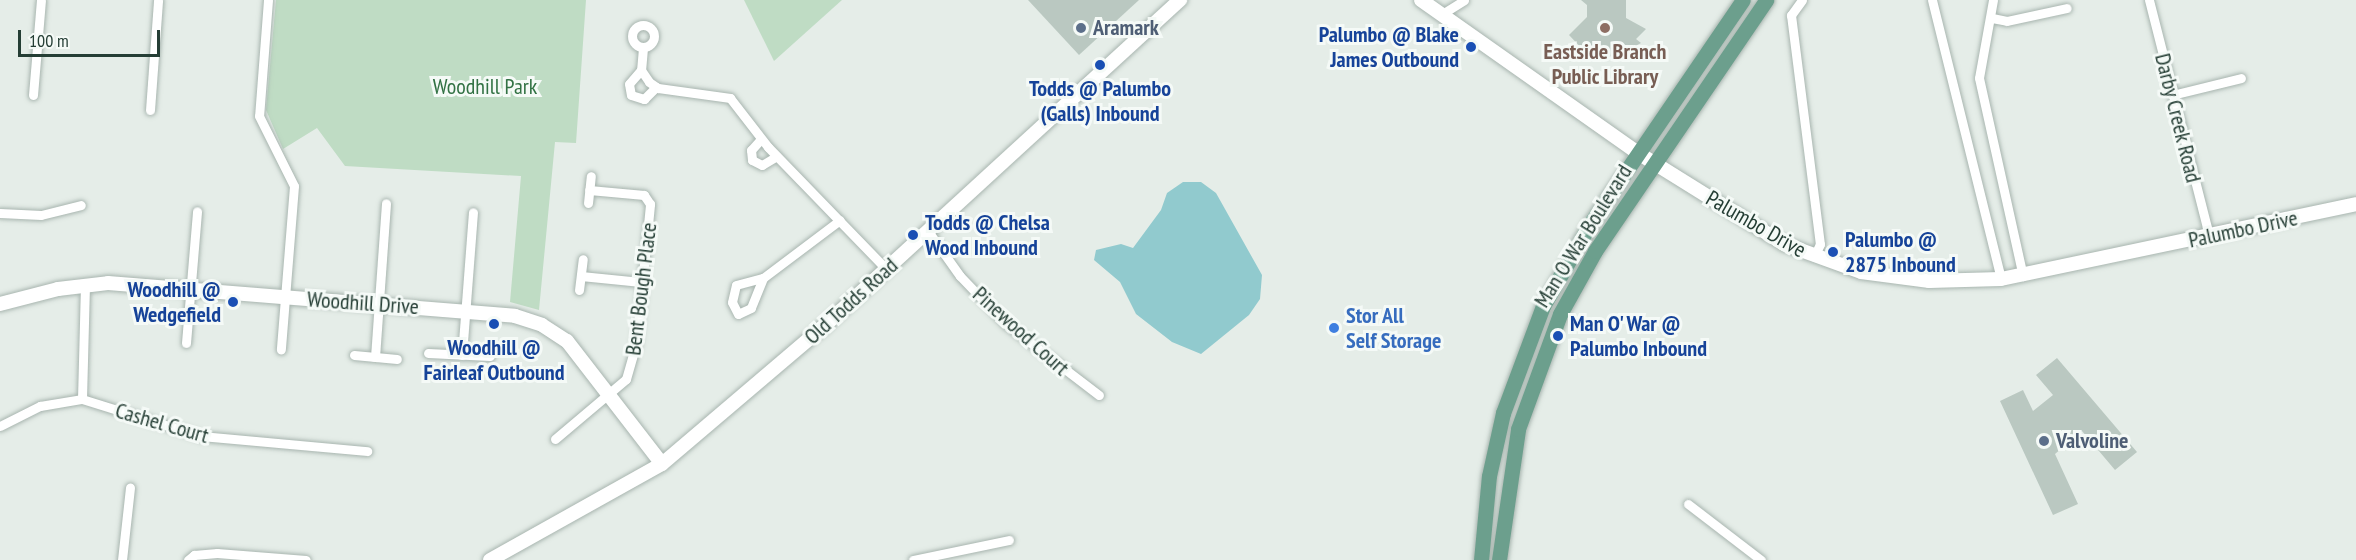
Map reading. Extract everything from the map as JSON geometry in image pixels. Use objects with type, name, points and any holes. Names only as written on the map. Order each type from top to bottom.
[{"type":"main road","name":"Man O War Boulevard","points":[[1480,560],[1495,449],[1523,353],[1572,253],[1743,0]]},
{"type":"main road","name":"Man O War Boulevard","points":[[1499,560],[1512,458],[1542,353],[1581,274],[1766,0]]},
{"type":"street","points":[[33,95],[41,0]]},
{"type":"street","points":[[150,110],[158,0]]},
{"type":"street","points":[[268,0],[259,116],[294,186],[281,349]]},
{"type":"street","name":"Old Todds Road","points":[[491,560],[662,464],[887,270],[1180,0]]},
{"type":"street","name":"Palumbo Drive","points":[[1421,0],[1638,153],[1784,244],[1814,257],[1909,280],[2001,279],[2023,276],[2356,204]]},
{"type":"street","points":[[1442,14],[1447,0]]},
{"type":"street","points":[[1442,14],[1464,0]]},
{"type":"street","points":[[1802,0],[1791,15],[1820,244],[1814,257]]},
{"type":"street","points":[[1932,0],[2001,279]]},
{"type":"street","points":[[1993,0],[1992,18],[1979,78],[2023,276]]},
{"type":"street","name":"Darby Creek Road","points":[[2149,0],[2209,236]]},
{"type":"street","points":[[1992,18],[2007,21],[2067,8]]},
{"type":"street","points":[[643,48],[642,70],[629,84],[631,94],[644,99],[656,87]]},
{"type":"street","points":[[642,70],[656,87],[724,94],[738,106],[760,139],[887,270]]},
{"type":"street","points":[[2172,95],[2241,78]]},
{"type":"street","points":[[760,139],[751,150],[752,160],[765,165],[777,156]]},
{"type":"street","points":[[588,203],[591,176]]},
{"type":"street","name":"Bent Bough Place","points":[[555,439],[611,396],[634,362],[648,198],[589,190]]},
{"type":"street","points":[[375,357],[386,203]]},
{"type":"street","points":[[0,213],[41,215],[81,205]]},
{"type":"street","points":[[186,343],[197,211]]},
{"type":"street","points":[[462,355],[473,212]]},
{"type":"street","points":[[763,278],[840,220]]},
{"type":"street","name":"Pinewood Court","points":[[928,231],[960,276],[1006,324],[1099,395]]},
{"type":"street","points":[[579,290],[583,259]]},
{"type":"street","points":[[581,276],[641,282]]},
{"type":"street","points":[[82,399],[85,284]]},
{"type":"street","name":"Woodhill Drive","points":[[0,304],[85,284],[191,289],[380,303],[515,316],[554,332],[611,396],[662,464]]},
{"type":"street","points":[[428,353],[490,356]]},
{"type":"street","points":[[354,354],[398,359]]},
{"type":"street","name":"Cashel Court","points":[[0,426],[40,406],[82,399],[201,436],[367,451]]},
{"type":"street","points":[[122,560],[130,487]]},
{"type":"street","points":[[1688,504],[1761,560]]},
{"type":"street","points":[[913,560],[1009,540]]},
{"type":"street","points":[[188,560],[200,553],[306,560]]},
{"type":"green space","name":"Woodhill Park","points":[[276,0],[586,0],[576,143],[555,142],[539,310],[510,302],[521,176],[345,166],[317,128],[283,149],[266,110]]},
{"type":"green space","points":[[744,0],[842,0],[774,61]]},
{"type":"water","points":[[1183,182],[1201,182],[1216,193],[1262,275],[1260,299],[1249,315],[1201,354],[1172,342],[1136,314],[1120,282],[1094,260],[1096,250],[1121,244],[1133,248],[1161,210],[1167,193]]},
{"type":"building","name":"Aramark","points":[[1028,0],[1139,0],[1079,55]]},
{"type":"building","name":"Eastside Branch Public Library","points":[[1581,0],[1626,0],[1626,18],[1646,29],[1636,39],[1641,43],[1615,57],[1586,53],[1569,35],[1587,17],[1587,5]]},
{"type":"building","name":"Valvoline","points":[[2057,358],[2137,452],[2115,470],[2082,431],[2055,454],[2078,504],[2053,515],[2000,401],[2023,390],[2033,411],[2053,395],[2036,375]]},
{"type":"place","name":"Aramark","points":[[1081,28]]},
{"type":"place","name":"Eastside Branch Public Library","points":[[1605,28]]},
{"type":"place","name":"Palumbo @ Blake James Outbound","points":[[1471,47]]},
{"type":"place","name":"Todds @ Palumbo (Galls) Inbound","points":[[1100,65]]},
{"type":"place","name":"Todds @ Chelsa Wood Inbound","points":[[913,235]]},
{"type":"place","name":"Palumbo @ 2875 Inbound","points":[[1833,252]]},
{"type":"place","name":"Woodhill @ Wedgefield","points":[[233,302]]},
{"type":"place","name":"Woodhill @ Fairleaf Outbound","points":[[494,324]]},
{"type":"place","name":"Stor All Self Storage","points":[[1334,328]]},
{"type":"place","name":"Man O' War @ Palumbo Inbound","points":[[1558,336]]},
{"type":"place","name":"Valvoline","points":[[2044,441]]}]
